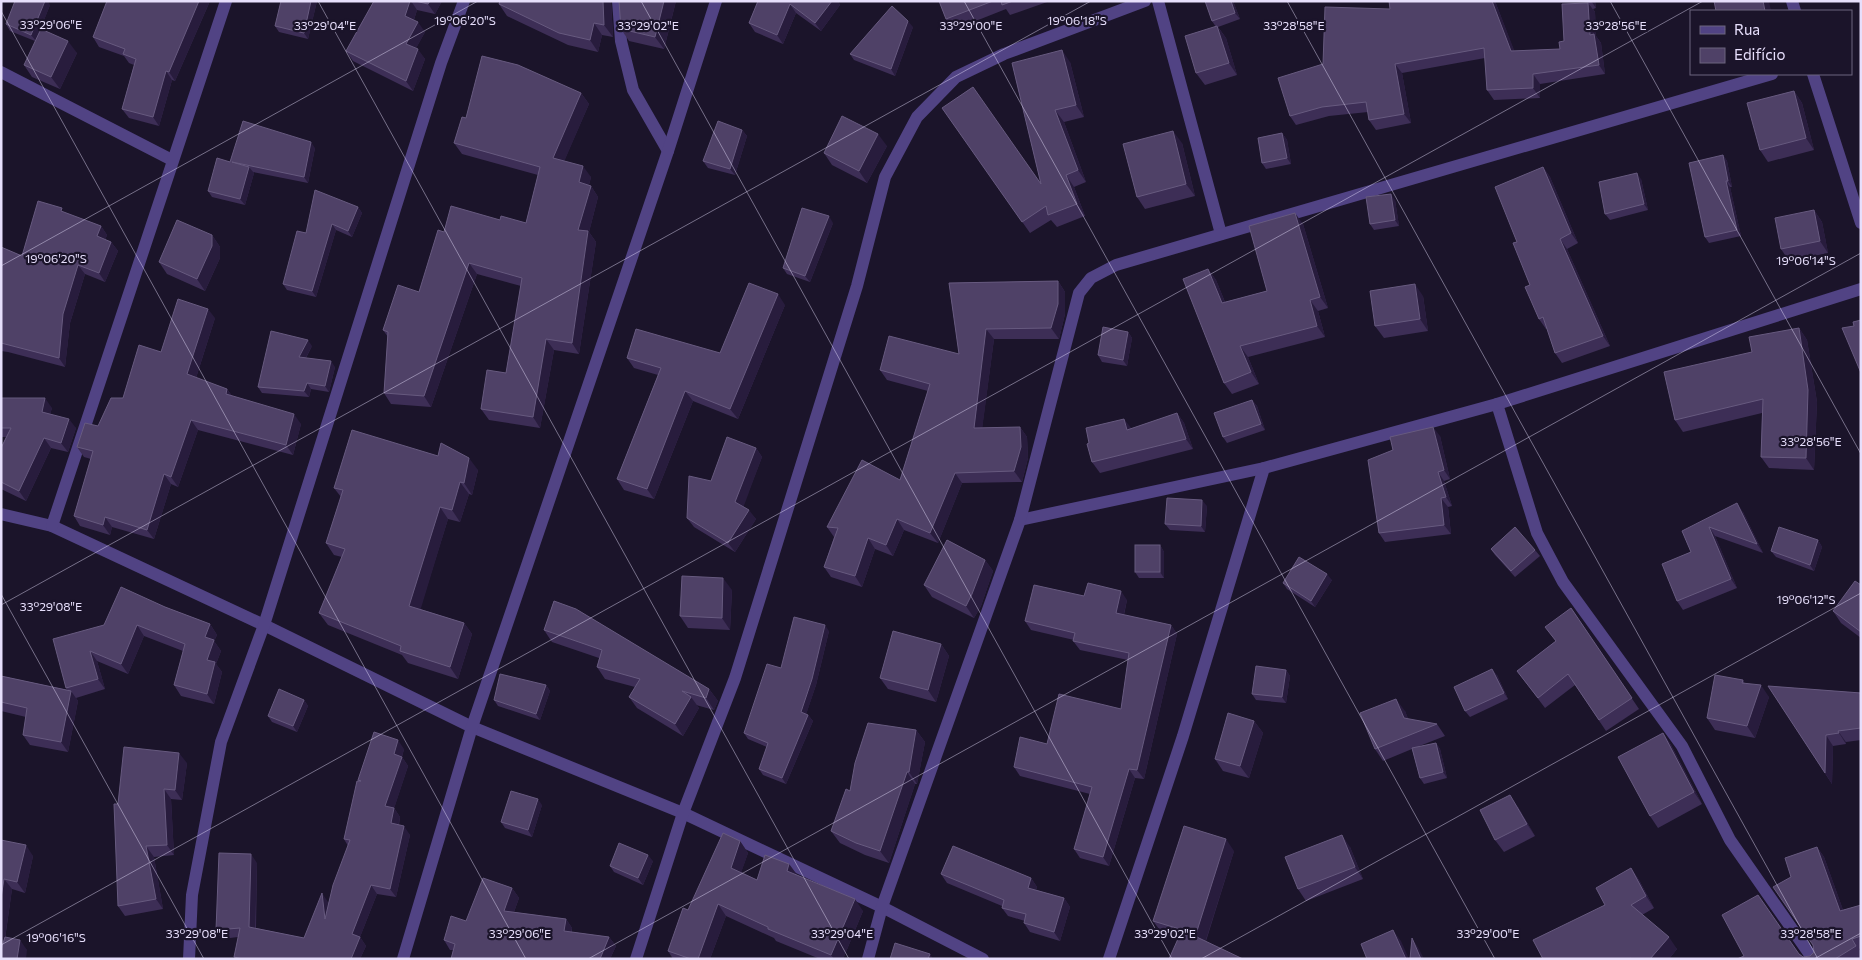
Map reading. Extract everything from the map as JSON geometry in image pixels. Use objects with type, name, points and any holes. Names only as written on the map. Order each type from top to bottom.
[{"type":"street","points":[[52,526],[226,1]]},
{"type":"street","points":[[189,959],[192,895],[221,742],[264,625],[442,64],[464,1]]},
{"type":"street","points":[[618,1],[620,41],[633,90],[668,151]]},
{"type":"street","points":[[403,959],[472,727],[668,151],[716,1]]},
{"type":"street","points":[[636,959],[683,813],[735,678],[857,286],[884,177],[917,117],[956,78],[1004,54],[1145,1]]},
{"type":"street","points":[[1158,1],[1221,234]]},
{"type":"street","points":[[1,72],[172,160]]},
{"type":"street","points":[[868,959],[882,906],[1020,520],[1078,293],[1091,278],[1116,265],[1769,75]]},
{"type":"street","points":[[1813,75],[1861,223]]},
{"type":"street","points":[[1020,520],[1264,468],[1497,404],[1861,289]]},
{"type":"street","points":[[1497,404],[1536,533],[1563,582],[1682,746],[1730,840],[1813,959]]},
{"type":"street","points":[[1109,959],[1184,736],[1264,468]]},
{"type":"street","points":[[1,514],[52,526],[264,625],[472,727],[683,813],[882,906],[983,959]]},
{"type":"building","points":[[15,1],[45,1],[31,35],[6,24]]},
{"type":"building","points":[[107,1],[199,1],[169,72],[166,71],[153,117],[122,109],[136,59],[123,54],[125,49],[93,37]]},
{"type":"building","points":[[281,1],[311,1],[304,33],[275,26]]},
{"type":"building","points":[[374,1],[410,1],[405,16],[418,22],[406,44],[418,49],[406,81],[346,51]]},
{"type":"building","points":[[415,1],[430,1],[428,4]]},
{"type":"building","points":[[500,1],[603,1],[604,25],[594,23],[590,40],[559,33],[499,4]]},
{"type":"building","points":[[619,1],[664,1],[655,37],[621,29]]},
{"type":"building","points":[[758,1],[832,1],[815,23],[790,4],[777,35],[749,23]]},
{"type":"building","points":[[939,1],[993,1],[946,19]]},
{"type":"building","points":[[1001,1],[1013,1],[1002,5]]},
{"type":"building","points":[[1205,1],[1231,1],[1235,13],[1212,21]]},
{"type":"building","points":[[1389,1],[1492,1],[1511,51],[1560,49],[1559,42],[1564,41],[1562,4],[1588,3],[1590,35],[1594,34],[1599,65],[1533,74],[1533,88],[1487,90],[1484,48],[1395,64],[1404,114],[1369,120],[1366,102],[1322,107],[1290,116],[1278,78],[1323,64],[1325,7],[1390,9]]},
{"type":"building","points":[[1714,1],[1763,1],[1765,10],[1716,10]]},
{"type":"building","points":[[892,6],[908,21],[891,69],[850,54]]},
{"type":"building","points":[[1217,26],[1229,63],[1196,73],[1185,36]]},
{"type":"building","points":[[41,29],[68,41],[51,77],[24,65]]},
{"type":"building","points":[[1062,50],[1076,105],[1055,110],[1078,170],[1066,175],[1077,204],[1048,215],[1046,206],[1022,222],[942,108],[973,87],[1041,184],[1012,63]]},
{"type":"building","points":[[482,56],[518,65],[581,93],[553,158],[583,166],[579,182],[591,186],[578,230],[588,231],[572,343],[546,339],[533,417],[481,409],[487,370],[506,373],[522,278],[469,263],[424,396],[384,393],[388,332],[383,330],[398,285],[419,292],[438,230],[444,232],[451,206],[500,220],[501,216],[526,223],[540,167],[454,143],[462,117],[466,118]]},
{"type":"building","points":[[1794,91],[1806,138],[1760,150],[1747,103]]},
{"type":"building","points":[[842,116],[878,134],[859,171],[824,153]]},
{"type":"building","points":[[243,121],[311,142],[304,177],[232,162],[249,167],[240,199],[208,191],[217,158],[230,162]]},
{"type":"building","points":[[718,121],[742,130],[730,169],[703,161]]},
{"type":"building","points":[[1173,131],[1186,184],[1137,197],[1123,144]]},
{"type":"building","points":[[1282,133],[1287,158],[1262,163],[1258,138]]},
{"type":"building","points":[[1723,155],[1728,181],[1726,181],[1737,230],[1705,237],[1689,163]]},
{"type":"building","points":[[1543,167],[1571,233],[1560,239],[1603,336],[1555,353],[1543,317],[1539,319],[1525,287],[1530,285],[1513,243],[1517,242],[1495,187]]},
{"type":"building","points":[[1637,173],[1644,204],[1605,214],[1599,182]]},
{"type":"building","points":[[315,190],[358,207],[348,231],[332,224],[312,291],[283,284],[297,231],[306,233]]},
{"type":"building","points":[[1391,194],[1395,220],[1370,224],[1366,197]]},
{"type":"building","points":[[38,201],[62,208],[61,211],[101,226],[97,236],[111,242],[99,273],[78,265],[63,314],[59,358],[1,343],[1,247],[22,256]]},
{"type":"building","points":[[802,208],[829,216],[805,276],[783,268]]},
{"type":"building","points":[[1814,210],[1820,241],[1781,249],[1775,218]]},
{"type":"building","points":[[1295,213],[1320,297],[1310,300],[1317,326],[1240,346],[1251,372],[1224,383],[1183,279],[1208,269],[1222,303],[1267,291],[1249,226]]},
{"type":"building","points":[[177,220],[212,235],[212,246],[197,279],[159,262]]},
{"type":"building","points":[[1058,281],[1058,304],[1051,328],[986,329],[974,428],[1020,427],[1021,447],[1014,471],[955,473],[930,533],[897,519],[886,545],[868,538],[855,576],[824,567],[838,528],[827,527],[862,460],[900,480],[930,384],[880,370],[889,336],[959,354],[949,283]]},
{"type":"building","points":[[749,283],[778,294],[730,409],[685,391],[647,489],[617,479],[661,368],[627,358],[636,329],[720,353]]},
{"type":"building","points":[[1415,284],[1420,319],[1375,326],[1370,291]]},
{"type":"building","points":[[178,299],[208,309],[187,374],[227,389],[226,394],[294,414],[286,445],[191,420],[171,477],[164,474],[147,530],[105,517],[103,525],[74,516],[93,451],[77,447],[85,423],[98,426],[111,398],[123,398],[139,345],[161,352]]},
{"type":"building","points":[[1861,320],[1861,373],[1842,328],[1854,326],[1853,322]]},
{"type":"building","points":[[1103,327],[1128,332],[1123,360],[1098,355]]},
{"type":"building","points":[[1799,328],[1808,390],[1806,458],[1761,457],[1763,399],[1675,420],[1664,372],[1752,352],[1749,337]]},
{"type":"building","points":[[271,331],[308,340],[299,357],[331,361],[325,386],[307,383],[304,391],[258,387]]},
{"type":"building","points":[[1,398],[45,398],[42,412],[69,419],[61,443],[44,438],[19,491],[1,482],[1,448],[11,428],[1,428]]},
{"type":"building","points":[[1252,400],[1261,424],[1223,437],[1214,413]]},
{"type":"building","points":[[1177,413],[1186,439],[1092,462],[1087,444],[1089,443],[1086,428],[1124,419],[1127,430]]},
{"type":"building","points":[[1433,427],[1444,470],[1438,472],[1446,497],[1441,498],[1444,525],[1379,533],[1368,460],[1393,450],[1390,437]]},
{"type":"building","points":[[352,430],[438,456],[441,443],[469,458],[464,483],[460,482],[452,510],[440,507],[409,606],[464,623],[450,667],[400,651],[401,646],[319,613],[345,549],[326,543],[343,490],[334,488]]},
{"type":"building","points":[[727,437],[756,448],[735,502],[749,510],[728,543],[687,518],[689,476],[711,481]]},
{"type":"building","points":[[1167,498],[1202,500],[1201,526],[1165,524]]},
{"type":"building","points":[[1737,503],[1757,544],[1709,527],[1731,579],[1677,601],[1662,564],[1691,552],[1682,531]]},
{"type":"building","points":[[1515,527],[1535,550],[1511,571],[1491,549]]},
{"type":"building","points":[[1779,527],[1818,540],[1810,565],[1771,551]]},
{"type":"building","points":[[947,540],[985,560],[966,606],[924,585]]},
{"type":"building","points":[[1135,545],[1160,545],[1160,572],[1135,572]]},
{"type":"building","points":[[1299,557],[1327,574],[1311,601],[1283,583]]},
{"type":"building","points":[[682,576],[723,578],[722,618],[680,616]]},
{"type":"building","points":[[1855,581],[1861,585],[1861,632],[1833,611]]},
{"type":"building","points":[[1088,583],[1121,591],[1116,613],[1171,625],[1137,770],[1129,769],[1103,857],[1074,849],[1092,787],[1014,767],[1020,737],[1047,744],[1059,694],[1121,709],[1129,653],[1073,641],[1075,633],[1025,621],[1034,585],[1084,596]]},
{"type":"building","points":[[121,587],[165,607],[210,624],[205,637],[214,640],[207,660],[215,662],[207,694],[174,685],[185,644],[137,625],[121,664],[90,651],[98,679],[66,688],[53,639],[104,625]]},
{"type":"building","points":[[554,601],[576,609],[709,689],[706,698],[682,691],[691,697],[675,724],[629,697],[640,679],[597,667],[602,650],[544,630]]},
{"type":"building","points":[[1571,608],[1632,698],[1599,720],[1568,674],[1538,698],[1517,671],[1556,641],[1545,627]]},
{"type":"building","points":[[794,617],[825,625],[812,679],[801,712],[808,715],[782,778],[759,769],[768,743],[744,733],[767,664],[781,668]]},
{"type":"building","points":[[893,631],[941,644],[928,690],[880,678]]},
{"type":"building","points":[[1256,666],[1286,670],[1282,697],[1252,694]]},
{"type":"building","points":[[1492,669],[1504,693],[1465,711],[1454,687]]},
{"type":"building","points":[[500,674],[546,685],[536,714],[494,700]]},
{"type":"building","points":[[1715,675],[1743,680],[1742,683],[1761,685],[1747,726],[1707,718]]},
{"type":"building","points":[[1,676],[71,691],[61,742],[23,735],[27,708],[1,702]]},
{"type":"building","points":[[1768,686],[1861,693],[1861,728],[1838,731],[1839,733],[1826,735],[1825,773]]},
{"type":"building","points":[[279,689],[304,700],[293,726],[268,716]]},
{"type":"building","points":[[1396,699],[1404,718],[1437,724],[1375,749],[1360,713]]},
{"type":"building","points":[[1228,713],[1254,721],[1240,766],[1215,759]]},
{"type":"building","points":[[868,723],[916,730],[909,772],[907,772],[880,851],[856,843],[831,831],[846,789],[850,791],[855,763]]},
{"type":"building","points":[[374,732],[398,740],[394,754],[402,757],[385,806],[394,808],[391,823],[404,826],[390,889],[371,885],[352,934],[360,937],[351,959],[243,959],[234,957],[240,928],[216,930],[219,853],[251,854],[249,927],[304,938],[322,893],[325,919],[333,885],[350,840],[344,839],[357,781],[361,781],[358,780]]},
{"type":"building","points":[[1663,733],[1694,792],[1650,816],[1618,757]]},
{"type":"building","points":[[1436,743],[1443,772],[1420,778],[1412,748]]},
{"type":"building","points":[[124,747],[179,753],[175,790],[164,789],[167,845],[146,846],[156,899],[118,906],[114,804],[118,804]]},
{"type":"building","points":[[511,791],[538,799],[528,830],[501,822]]},
{"type":"building","points":[[1510,795],[1527,824],[1495,840],[1480,810]]},
{"type":"building","points":[[1184,826],[1226,839],[1196,934],[1153,921]]},
{"type":"building","points":[[723,833],[740,841],[731,868],[757,880],[765,855],[789,864],[787,871],[855,899],[831,955],[768,929],[768,927],[718,904],[698,959],[691,959],[668,951],[683,908],[688,910]]},
{"type":"building","points":[[1342,835],[1355,867],[1298,889],[1285,857]]},
{"type":"building","points":[[1,840],[26,845],[17,882],[4,879],[1,898]]},
{"type":"building","points":[[619,843],[648,855],[638,878],[610,866]]},
{"type":"building","points":[[953,846],[1031,878],[1028,888],[1064,898],[1054,932],[1024,923],[1026,914],[1002,908],[1004,900],[941,874]]},
{"type":"building","points":[[1817,847],[1840,911],[1861,905],[1861,936],[1852,939],[1856,946],[1835,959],[1737,959],[1744,956],[1722,915],[1758,895],[1799,954],[1803,957],[1810,956],[1814,952],[1813,945],[1773,887],[1791,877],[1785,858]]},
{"type":"building","points":[[1631,868],[1646,896],[1631,905],[1669,937],[1650,959],[1543,959],[1533,940],[1605,905],[1596,888]]},
{"type":"building","points":[[483,878],[512,888],[504,911],[566,919],[564,931],[609,937],[600,959],[451,959],[455,944],[444,940],[451,916],[466,921]]},
{"type":"building","points":[[1182,930],[1243,959],[1169,959]]},
{"type":"building","points":[[1393,930],[1406,959],[1367,959],[1361,944]]},
{"type":"building","points":[[5,937],[20,940],[17,959],[1,959],[1,950]]},
{"type":"building","points":[[1412,938],[1421,959],[1410,959]]},
{"type":"building","points":[[895,943],[930,954],[928,959],[890,959]]}]
